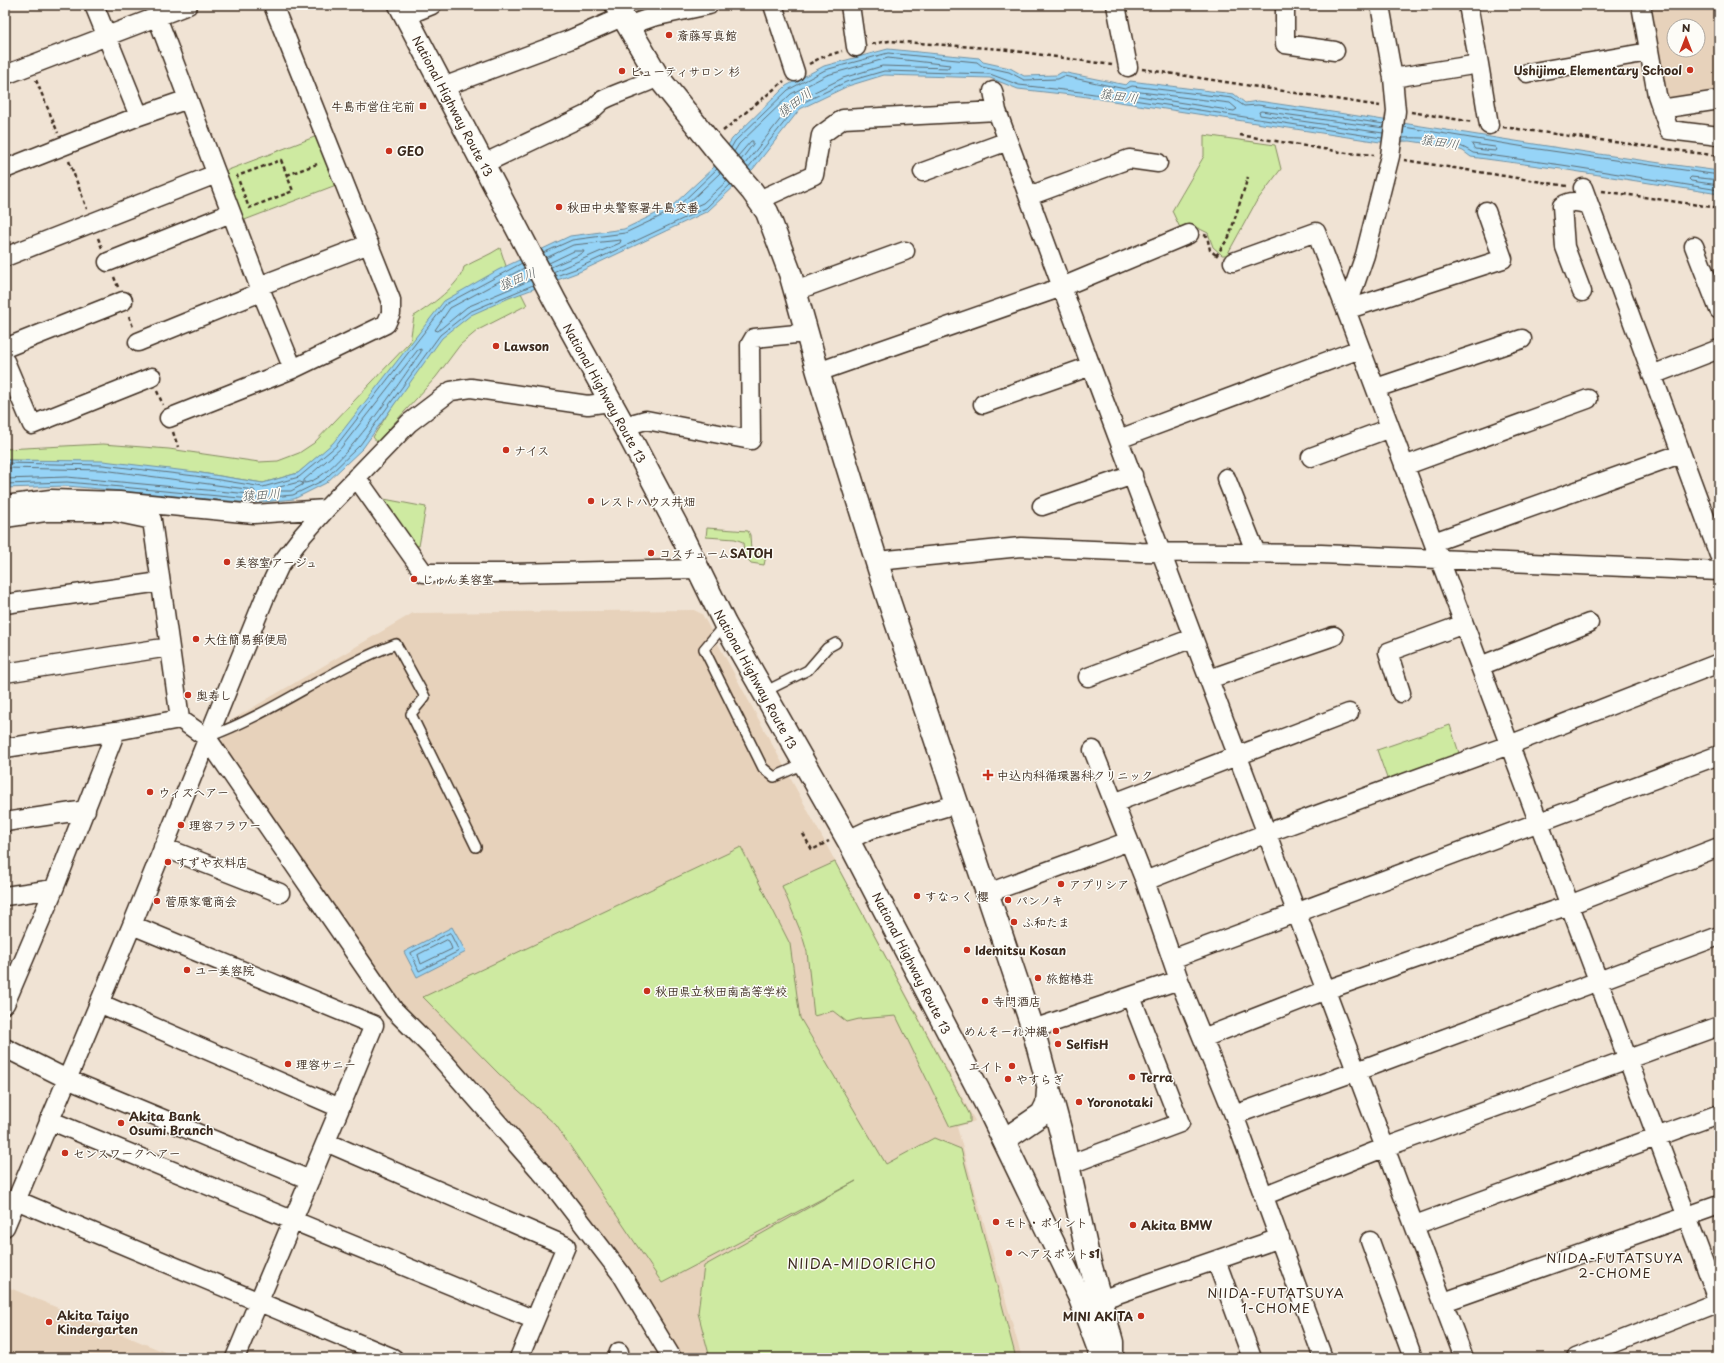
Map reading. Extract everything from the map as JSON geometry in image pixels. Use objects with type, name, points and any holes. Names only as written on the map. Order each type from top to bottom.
[{"type":"main road","name":"National Highway Route 13","points":[[403,10],[523,240],[624,426],[725,624],[804,764],[839,840],[1004,1140],[1079,1296],[1102,1358]]},
{"type":"main road","points":[[621,16],[658,77],[755,195],[767,212],[796,290],[818,372],[877,561],[956,804],[988,893],[1033,1029],[1068,1166],[1088,1256],[1112,1342],[1112,1358]]},
{"type":"main road","points":[[1004,1140],[1042,1114],[1047,1104],[1048,1088]]},
{"type":"street","points":[[94,5],[139,116]]},
{"type":"street","points":[[5,75],[188,5]]},
{"type":"street","points":[[169,418],[293,369],[386,324],[391,314],[391,300],[273,5]]},
{"type":"street","points":[[403,10],[432,5]]},
{"type":"street","points":[[443,87],[569,40],[621,16],[653,16],[709,5]]},
{"type":"street","points":[[773,5],[794,72]]},
{"type":"street","points":[[850,5],[856,47]]},
{"type":"street","points":[[1116,5],[1128,67]]},
{"type":"street","points":[[1285,5],[1285,44],[1335,51]]},
{"type":"street","points":[[1346,310],[1364,255],[1390,156],[1396,110],[1393,78],[1380,5]]},
{"type":"street","points":[[1468,5],[1489,125]]},
{"type":"street","points":[[1641,5],[1661,109],[1669,130],[1719,136]]},
{"type":"street","points":[[157,17],[260,289],[293,369]]},
{"type":"street","points":[[1527,73],[1649,52]]},
{"type":"street","points":[[1393,78],[1479,64]]},
{"type":"street","points":[[483,164],[584,116],[593,111],[602,101],[658,77]]},
{"type":"street","points":[[993,91],[997,110],[1008,141],[1118,439],[1133,475],[1464,1358]]},
{"type":"street","points":[[5,169],[139,116],[188,99]]},
{"type":"street","points":[[1661,109],[1719,100]]},
{"type":"street","points":[[755,195],[814,175],[820,136],[843,119],[997,110]]},
{"type":"street","points":[[923,172],[1008,141]]},
{"type":"street","points":[[1029,196],[1129,159],[1158,163]]},
{"type":"street","points":[[5,257],[216,174]]},
{"type":"street","points":[[1582,292],[1565,247],[1562,206],[1568,202],[1579,202],[1586,197],[1719,556]]},
{"type":"street","points":[[1346,310],[1503,259],[1486,211]]},
{"type":"street","points":[[108,262],[231,213]]},
{"type":"street","points":[[1233,262],[1316,232],[1719,1302],[1576,1358]]},
{"type":"street","points":[[818,372],[1062,287],[1189,234]]},
{"type":"street","points":[[138,342],[369,244]]},
{"type":"street","points":[[1694,246],[1719,310]]},
{"type":"street","points":[[796,290],[905,251]]},
{"type":"street","points":[[5,348],[123,301]]},
{"type":"street","points":[[624,426],[646,420],[751,440],[750,345],[754,338],[807,333]]},
{"type":"street","points":[[1376,388],[1522,339]]},
{"type":"street","points":[[1118,439],[1360,349]]},
{"type":"street","points":[[1652,375],[1719,349]]},
{"type":"street","points":[[5,361],[32,425],[152,377]]},
{"type":"street","points":[[983,404],[1091,366]]},
{"type":"street","points":[[5,1227],[132,925],[265,597],[280,565],[303,535],[356,477],[409,423],[451,391],[472,388],[588,405],[610,402]]},
{"type":"street","points":[[1404,466],[1588,399]]},
{"type":"street","points":[[1311,457],[1390,428]]},
{"type":"street","points":[[1437,550],[1680,454]]},
{"type":"street","points":[[1042,506],[1133,475]]},
{"type":"street","points":[[356,477],[424,573],[519,573],[698,569]]},
{"type":"street","points":[[1226,478],[1256,553]]},
{"type":"street","points":[[5,505],[51,499],[119,502],[254,514],[326,510]]},
{"type":"street","points":[[5,518],[45,512],[114,512],[152,520],[180,719]]},
{"type":"street","points":[[877,561],[1021,547],[1161,552],[1256,553],[1437,550],[1719,571]]},
{"type":"street","points":[[5,604],[160,582]]},
{"type":"street","points":[[1480,666],[1589,623]]},
{"type":"street","points":[[1402,693],[1388,652],[1464,624]]},
{"type":"street","points":[[1209,679],[1334,636]]},
{"type":"street","points":[[1088,677],[1194,638]]},
{"type":"street","points":[[5,673],[170,647]]},
{"type":"street","points":[[1144,882],[1267,833],[1509,745],[1719,664]]},
{"type":"street","points":[[1114,803],[1237,754],[1349,713]]},
{"type":"street","points":[[5,748],[116,731],[180,719],[207,738],[394,1010],[467,1087],[556,1189],[622,1275],[672,1358]]},
{"type":"street","points":[[5,1004],[13,966],[54,889],[116,731]]},
{"type":"street","points":[[1093,750],[1129,841],[1179,980],[1204,1038],[1234,1115],[1323,1358]]},
{"type":"street","points":[[1172,958],[1297,913],[1719,755]]},
{"type":"street","points":[[839,840],[956,804]]},
{"type":"street","points":[[5,822],[86,810]]},
{"type":"street","points":[[988,893],[1129,841]]},
{"type":"street","points":[[163,847],[280,893]]},
{"type":"street","points":[[1204,1038],[1326,990],[1569,905],[1719,847]]},
{"type":"street","points":[[5,896],[54,889]]},
{"type":"street","points":[[132,925],[374,1025]]},
{"type":"street","points":[[1234,1115],[1357,1071],[1719,936]]},
{"type":"street","points":[[1033,1029],[1179,980]]},
{"type":"street","points":[[1068,1166],[1180,1123],[1131,997]]},
{"type":"street","points":[[99,1003],[340,1108]]},
{"type":"street","points":[[235,1358],[374,1025],[394,1010]]},
{"type":"street","points":[[1263,1196],[1386,1147],[1719,1026]]},
{"type":"street","points":[[5,1048],[67,1079],[310,1180]]},
{"type":"street","points":[[1415,1225],[1719,1114]]},
{"type":"street","points":[[49,1120],[292,1222],[535,1320]]},
{"type":"street","points":[[326,1142],[566,1246],[519,1358]]},
{"type":"street","points":[[16,1200],[393,1358]]},
{"type":"street","points":[[1444,1302],[1719,1205]]},
{"type":"street","points":[[1100,1300],[1280,1238]]},
{"type":"street","points":[[1370,1241],[1413,1358]]},
{"type":"street","points":[[1216,1260],[1252,1358]]},
{"type":"lane","points":[[725,624],[704,649],[763,768],[774,777],[804,764]]},
{"type":"lane","points":[[764,692],[808,670],[826,648],[836,643]]},
{"type":"lane","points":[[207,738],[239,726],[371,653],[396,644],[425,697],[411,714],[476,847]]},
{"type":"path","points":[[712,144],[794,72],[820,58],[856,47],[889,42],[1001,49],[1128,67],[1489,125],[1719,156]]},
{"type":"path","points":[[30,65],[123,301]]},
{"type":"path","points":[[1240,135],[1347,153],[1390,156],[1395,159],[1586,197],[1719,208]]},
{"type":"path","points":[[287,175],[334,158]]},
{"type":"path","points":[[281,160],[287,175],[293,191],[249,208],[237,176],[281,160]]},
{"type":"path","points":[[1216,256],[1230,237],[1248,177]]},
{"type":"path","points":[[1189,234],[1201,234],[1207,236],[1210,250],[1216,256],[1228,262],[1233,262]]},
{"type":"path","points":[[803,834],[812,850],[839,840]]},
{"type":"shaded area","name":"Ushijima Elementary School","points":[[1649,5],[1719,5],[1719,89],[1665,98]]},
{"type":"shaded area","name":"秋田県立秋田南高等学校","points":[[694,610],[702,614],[975,1121],[957,1127],[1022,1358],[680,1358],[600,1237],[487,1093],[402,1008],[220,747],[230,721],[413,613]]},
{"type":"shaded area","name":"Akita Taiyo Kindergarten","points":[[5,1286],[179,1358],[5,1358]]},
{"type":"green space","points":[[1204,135],[1275,145],[1281,169],[1256,202],[1227,255],[1222,255],[1213,247],[1208,233],[1198,228],[1182,232],[1172,211],[1204,156]]},
{"type":"green space","points":[[317,136],[336,185],[242,221],[223,172]]},
{"type":"green space","points":[[500,248],[507,269],[356,425],[298,473],[263,483],[195,472],[56,461],[5,460],[5,449],[103,444],[169,449],[259,462],[278,461],[299,453],[314,443],[410,342],[414,316],[436,301],[451,288],[462,274],[464,267]]},
{"type":"green space","points":[[519,289],[527,305],[478,330],[460,345],[436,377],[377,442],[373,437],[398,398],[450,324]]},
{"type":"green space","points":[[384,499],[426,507],[419,546],[410,545]]},
{"type":"green space","points":[[707,528],[748,531],[750,535],[751,551],[766,556],[764,565],[751,563],[744,555],[743,542],[735,539],[706,537]]},
{"type":"green space","points":[[1450,725],[1460,756],[1388,781],[1377,750]]},
{"type":"green space","points":[[741,847],[790,944],[800,1018],[886,1164],[934,1138],[961,1149],[1016,1358],[710,1358],[698,1313],[704,1266],[856,1181],[662,1283],[556,1125],[499,1074],[423,997]]},
{"type":"green space","points":[[835,862],[970,1115],[970,1122],[950,1127],[896,1016],[859,1019],[847,1022],[833,1011],[814,1016],[807,952],[802,935],[782,886]]},
{"type":"water","name":"猿田川","points":[[888,49],[979,58],[983,62],[1010,68],[1024,76],[1057,75],[1062,72],[1126,85],[1130,81],[1234,94],[1245,103],[1258,101],[1604,155],[1719,171],[1719,194],[1561,169],[1471,157],[1463,151],[1441,143],[1437,145],[1410,141],[1380,142],[1080,96],[1018,89],[990,78],[884,75],[848,86],[800,109],[753,169],[708,211],[579,272],[509,298],[471,315],[442,338],[363,448],[326,483],[294,499],[251,503],[67,486],[5,488],[5,460],[103,461],[195,472],[263,483],[298,473],[333,443],[444,301],[498,270],[570,236],[624,229],[672,206],[713,168],[732,139],[786,86],[824,66]]},
{"type":"water","points":[[452,927],[466,952],[417,977],[404,952]]},
{"type":"place","name":"斎藤写真館","points":[[669,35]]},
{"type":"place","name":"Ushijima Elementary School","points":[[1690,70]]},
{"type":"place","name":"ビューティサロン 杉","points":[[622,71]]},
{"type":"place","name":"牛島市営住宅前","points":[[423,106]]},
{"type":"place","name":"GEO","points":[[389,151]]},
{"type":"place","name":"秋田中央警察署牛島交番","points":[[559,207]]},
{"type":"place","name":"Lawson","points":[[496,346]]},
{"type":"place","name":"ナイス","points":[[506,450]]},
{"type":"place","name":"レストハウス井畑","points":[[591,501]]},
{"type":"place","name":"コスチュームSATOH","points":[[651,553]]},
{"type":"place","name":"美容室アージュ","points":[[227,562]]},
{"type":"place","name":"じゅん美容室","points":[[414,579]]},
{"type":"place","name":"大住簡易郵便局","points":[[196,639]]},
{"type":"place","name":"奥寿し","points":[[188,695]]},
{"type":"place","name":"中込内科循環器科クリニック","points":[[988,775]]},
{"type":"place","name":"ウィズヘアー","points":[[150,792]]},
{"type":"place","name":"理容フラワー","points":[[181,825]]},
{"type":"place","name":"すずや衣料店","points":[[168,862]]},
{"type":"place","name":"アプリシア","points":[[1061,884]]},
{"type":"place","name":"すなっく 櫻","points":[[917,896]]},
{"type":"place","name":"パンノキ","points":[[1008,900]]},
{"type":"place","name":"菅原家電商会","points":[[157,901]]},
{"type":"place","name":"ふ和たま","points":[[1014,922]]},
{"type":"place","name":"Idemitsu Kosan","points":[[967,950]]},
{"type":"place","name":"ユー美容院","points":[[187,970]]},
{"type":"place","name":"旅館椿荘","points":[[1038,978]]},
{"type":"place","name":"秋田県立秋田南高等学校","points":[[647,991]]},
{"type":"place","name":"寺門酒店","points":[[985,1001]]},
{"type":"place","name":"めんそーれ沖縄","points":[[1056,1031]]},
{"type":"place","name":"SelfisH","points":[[1058,1044]]},
{"type":"place","name":"理容サニー","points":[[288,1064]]},
{"type":"place","name":"エイト","points":[[1012,1066]]},
{"type":"place","name":"Terra","points":[[1132,1077]]},
{"type":"place","name":"やすらぎ","points":[[1008,1079]]},
{"type":"place","name":"Yoronotaki","points":[[1079,1102]]},
{"type":"place","name":"Akita Bank Osumi Branch","points":[[121,1123]]},
{"type":"place","name":"センスワークヘアー","points":[[65,1153]]},
{"type":"place","name":"モト・ポイント","points":[[996,1222]]},
{"type":"place","name":"Akita BMW","points":[[1133,1225]]},
{"type":"place","name":"ヘアスポットs1","points":[[1009,1253]]},
{"type":"place","name":"MINI AKITA","points":[[1141,1316]]},
{"type":"place","name":"Akita Taiyo Kindergarten","points":[[49,1322]]},
{"type":"district","name":"NIIDA-MIDORICHO","points":[[862,1263]]},
{"type":"district","name":"NIIDA-FUTATSUYA 2-CHOME","points":[[1615,1264]]},
{"type":"district","name":"NIIDA-FUTATSUYA 1-CHOME","points":[[1276,1300]]}]
